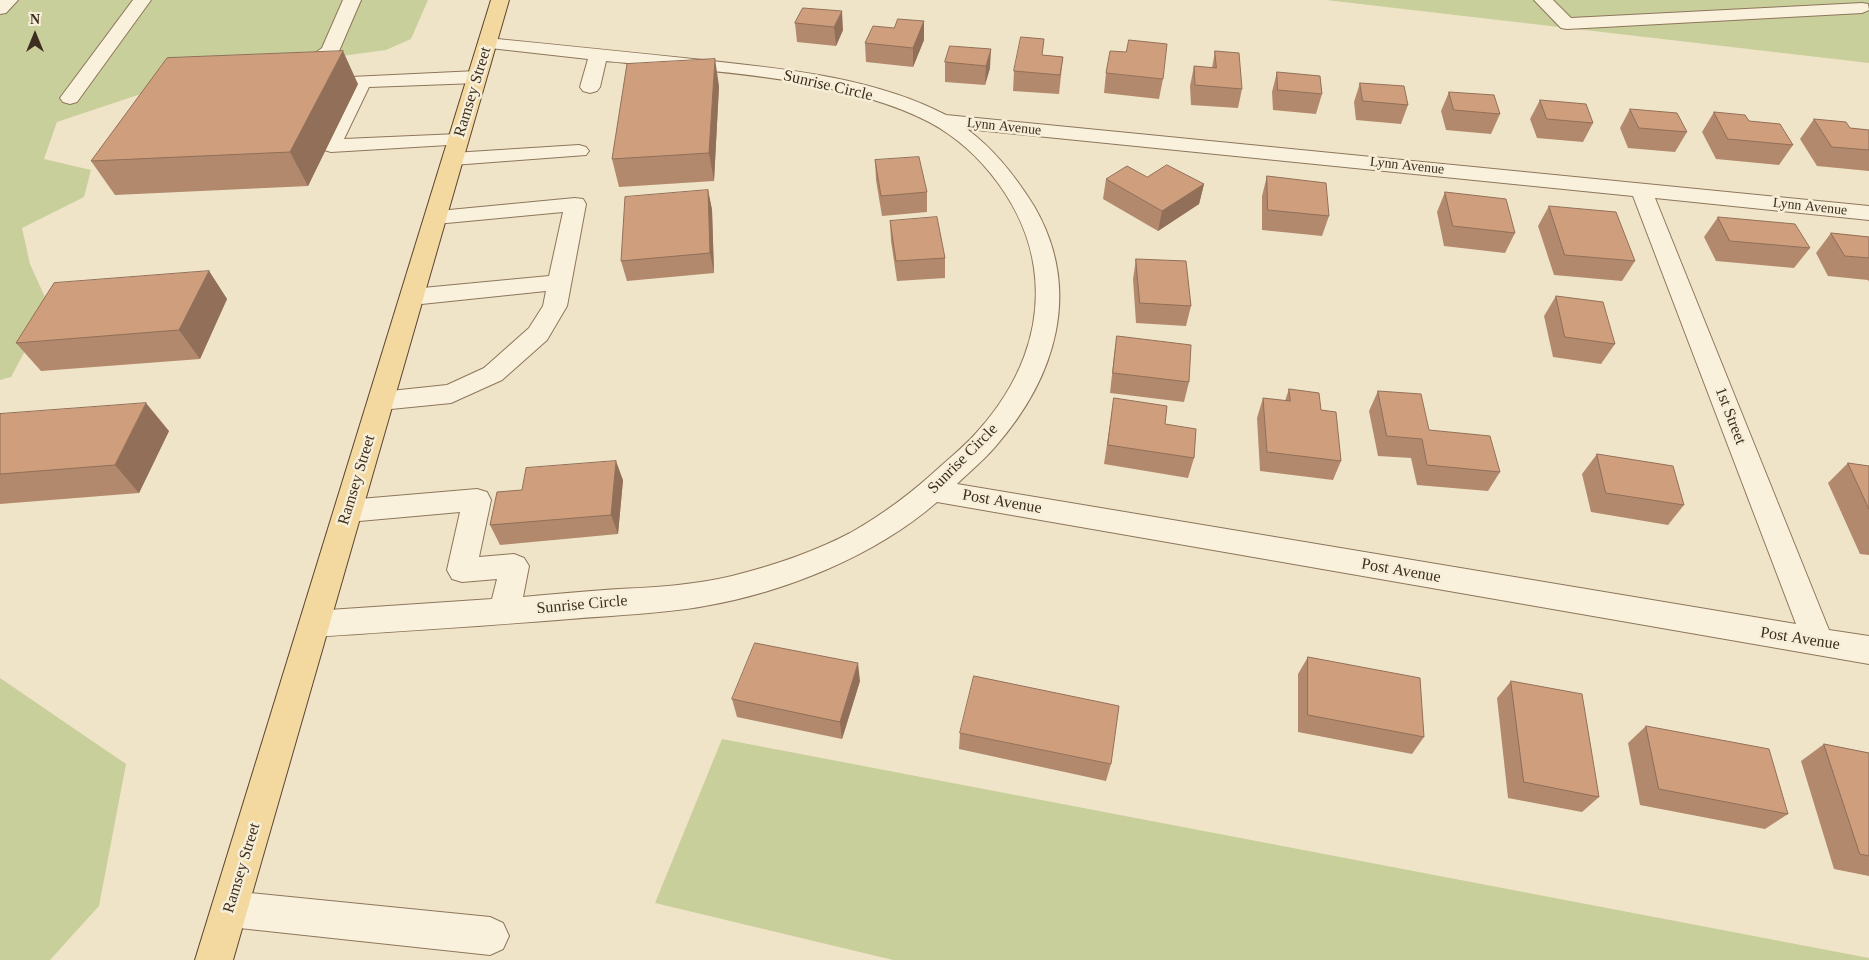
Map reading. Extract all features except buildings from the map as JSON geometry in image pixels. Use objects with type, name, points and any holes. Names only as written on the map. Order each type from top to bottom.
[{"type":"main road","name":"Ramsey Street","points":[[214,960],[500,0]]},
{"type":"street","points":[[0,9],[9,0]]},
{"type":"street","points":[[70,98],[142,0]]},
{"type":"street","points":[[352,0],[330,51],[307,68],[296,85],[477,77]]},
{"type":"street","points":[[1542,0],[1567,24],[1861,6]]},
{"type":"street","name":"Sunrise Circle","points":[[314,624],[505,612],[704,594],[768,579],[827,557],[855,544],[905,513],[933,491],[986,440],[1014,405],[1033,369],[1045,334],[1050,300],[1050,283],[1044,251],[1026,208],[988,158],[944,121],[925,112],[873,95],[800,78],[748,70],[487,43]]},
{"type":"street","points":[[590,87],[598,55]]},
{"type":"street","points":[[362,83],[331,146],[579,151]]},
{"type":"street","name":"Lynn Avenue","points":[[944,121],[1869,213]]},
{"type":"street","name":"1st Street","points":[[1641,189],[1818,642]]},
{"type":"street","points":[[381,401],[451,394],[493,374],[538,334],[555,306],[575,204],[436,217]]},
{"type":"street","points":[[412,297],[560,282]]},
{"type":"street","name":"Post Avenue","points":[[933,491],[1869,650]]},
{"type":"street","points":[[348,511],[477,500],[462,570],[514,566],[505,612]]},
{"type":"street","points":[[230,909],[490,936]]},
{"type":"green space","points":[[0,0],[428,0],[411,39],[386,50],[195,76],[57,122],[44,159],[91,170],[84,197],[22,228],[30,264],[49,306],[11,377],[0,380]]},
{"type":"green space","points":[[1326,0],[1869,0],[1869,63]]},
{"type":"green space","points":[[0,678],[126,764],[99,906],[50,960],[0,960]]},
{"type":"green space","points":[[722,739],[1869,958],[1869,960],[893,960],[655,903]]}]
